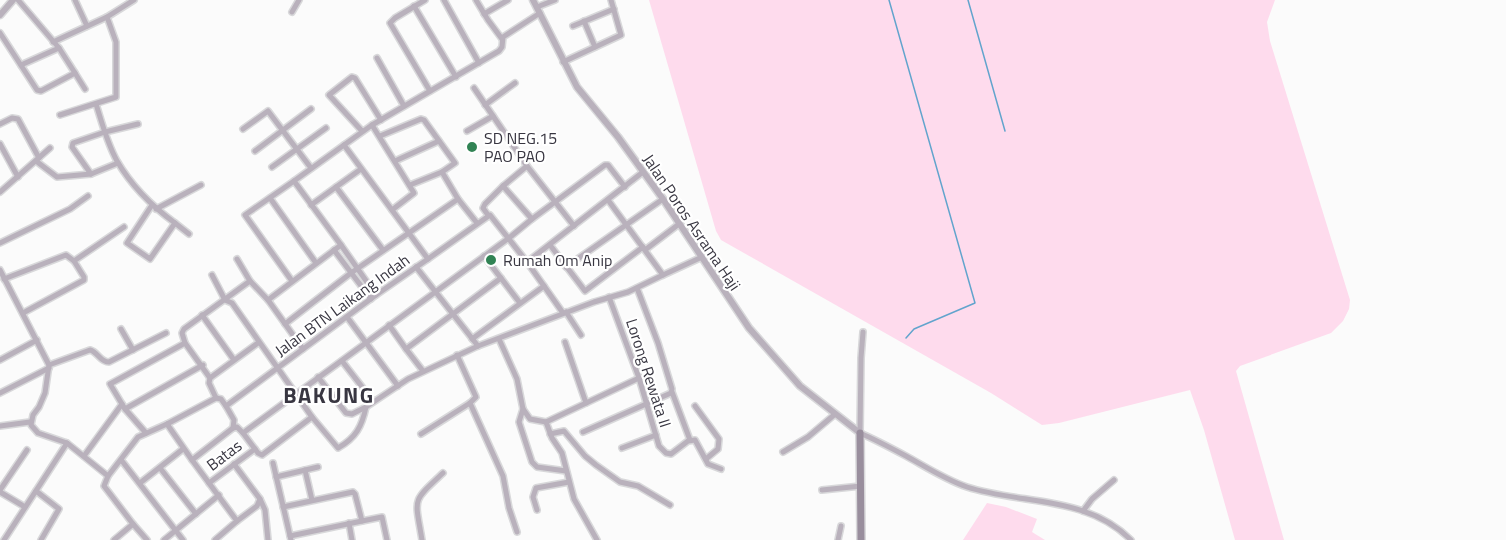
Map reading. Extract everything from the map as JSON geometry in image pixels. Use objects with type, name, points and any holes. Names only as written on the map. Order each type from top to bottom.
[{"type":"main road","points":[[860,433],[861,540]]},
{"type":"street","points":[[0,15],[13,0]]},
{"type":"street","points":[[18,0],[59,48],[85,89]]},
{"type":"street","points":[[75,0],[87,26]]},
{"type":"street","points":[[53,42],[107,17],[134,0]]},
{"type":"street","points":[[292,12],[299,0]]},
{"type":"street","points":[[425,0],[394,18],[390,23],[430,91]]},
{"type":"street","points":[[444,0],[480,63]]},
{"type":"street","points":[[292,281],[245,215],[362,131],[502,49],[502,39],[476,0]]},
{"type":"street","points":[[484,14],[508,0]]},
{"type":"street","name":"Jalan Poros Asrama Haji","points":[[533,0],[580,92],[663,198],[732,305],[759,342],[800,386],[834,415],[860,433]]},
{"type":"street","points":[[502,39],[538,10],[555,0]]},
{"type":"street","points":[[563,62],[621,35],[611,0]]},
{"type":"street","points":[[414,6],[456,77]]},
{"type":"street","points":[[573,27],[614,9]]},
{"type":"street","points":[[60,116],[115,98],[116,42],[107,17]]},
{"type":"street","points":[[584,21],[595,47]]},
{"type":"street","points":[[0,33],[39,91],[75,73]]},
{"type":"street","points":[[21,65],[59,48]]},
{"type":"street","points":[[377,58],[404,106]]},
{"type":"street","points":[[362,131],[329,95],[352,77],[355,78],[381,120]]},
{"type":"street","points":[[485,105],[515,83]]},
{"type":"street","points":[[474,88],[527,166],[574,226]]},
{"type":"street","points":[[96,104],[118,163],[154,207],[189,234]]},
{"type":"street","points":[[255,151],[311,109]]},
{"type":"street","points":[[243,129],[268,111],[311,168]]},
{"type":"street","points":[[467,131],[493,116]]},
{"type":"street","points":[[0,124],[12,118],[18,119],[38,160],[57,177],[91,174],[118,163]]},
{"type":"street","points":[[380,136],[421,119],[424,120],[456,163],[442,172],[410,185]]},
{"type":"street","points":[[91,174],[72,146],[105,132],[138,124]]},
{"type":"street","points":[[372,125],[414,194],[392,210]]},
{"type":"street","points":[[272,167],[326,128]]},
{"type":"street","points":[[395,160],[439,141]]},
{"type":"street","points":[[0,144],[18,177]]},
{"type":"street","name":"Jalan BTN Laikang Indah","points":[[226,406],[428,259],[344,145]]},
{"type":"street","points":[[0,192],[50,148]]},
{"type":"street","points":[[243,433],[606,165],[625,187]]},
{"type":"street","points":[[527,166],[484,206],[488,215],[492,216],[581,334]]},
{"type":"street","points":[[311,205],[361,169]]},
{"type":"street","points":[[442,172],[458,199],[477,223]]},
{"type":"street","points":[[527,262],[643,172]]},
{"type":"street","points":[[294,181],[341,245],[374,297]]},
{"type":"street","points":[[175,224],[152,258],[148,258],[128,244],[154,207],[201,185]]},
{"type":"street","points":[[503,186],[532,219]]},
{"type":"street","points":[[336,187],[383,250]]},
{"type":"street","points":[[0,243],[70,209],[88,196]]},
{"type":"street","points":[[270,198],[316,263]]},
{"type":"street","points":[[566,267],[663,198]]},
{"type":"street","points":[[285,324],[351,273],[458,199]]},
{"type":"street","points":[[608,200],[663,275]]},
{"type":"street","points":[[428,259],[488,215]]},
{"type":"street","points":[[585,291],[679,224]]},
{"type":"street","points":[[74,261],[124,226]]},
{"type":"street","points":[[268,300],[341,245]]},
{"type":"street","points":[[550,245],[594,302]]},
{"type":"street","points":[[334,250],[351,273],[374,297]]},
{"type":"street","points":[[4,279],[66,255],[74,261],[84,277],[84,280],[23,313]]},
{"type":"street","points":[[484,256],[520,303]]},
{"type":"street","points":[[318,377],[346,414],[352,414],[423,371],[478,346],[637,288],[702,257]]},
{"type":"street","points":[[237,259],[250,281],[268,300],[303,349]]},
{"type":"street","points":[[416,267],[478,346]]},
{"type":"street","points":[[0,270],[49,367],[45,393],[30,422]]},
{"type":"street","points":[[212,275],[225,300],[232,303],[312,417],[338,448],[355,436],[366,407]]},
{"type":"street","points":[[406,349],[501,278]]},
{"type":"street","points":[[216,398],[209,383],[210,378],[203,365],[185,343],[182,331],[250,281]]},
{"type":"street","points":[[0,290],[9,286]]},
{"type":"street","points":[[472,339],[544,286]]},
{"type":"street","points":[[637,288],[690,440]]},
{"type":"street","name":"Lorong Rewata II","points":[[609,297],[639,378],[659,446],[668,454],[690,440],[697,442],[710,465],[721,469]]},
{"type":"street","points":[[202,315],[234,360]]},
{"type":"street","points":[[347,317],[398,386]]},
{"type":"street","points":[[389,325],[423,371]]},
{"type":"street","points":[[121,328],[133,350]]},
{"type":"street","points":[[863,332],[860,433],[966,487],[1045,501],[1083,512],[1110,522],[1131,540]]},
{"type":"street","points":[[0,393],[49,367],[90,350],[104,361],[109,362],[166,333]]},
{"type":"street","points":[[499,339],[517,379],[523,409],[530,419],[546,422],[639,378]]},
{"type":"street","points":[[0,360],[37,340]]},
{"type":"street","points":[[565,342],[586,403]]},
{"type":"street","points":[[146,432],[124,406],[110,384],[185,343]]},
{"type":"street","points":[[210,378],[258,343]]},
{"type":"street","points":[[421,434],[470,403],[476,396],[458,355]]},
{"type":"street","points":[[342,361],[373,401]]},
{"type":"street","points":[[84,456],[124,406],[203,365]]},
{"type":"street","points":[[583,432],[668,396],[672,392]]},
{"type":"street","points":[[147,540],[104,486],[108,476],[122,461],[135,440],[146,432],[216,398],[221,399],[234,420],[233,428]]},
{"type":"street","points":[[470,403],[503,476],[509,508],[517,532]]},
{"type":"street","points":[[695,406],[719,439],[718,449],[706,459]]},
{"type":"street","points":[[523,409],[519,422],[532,462],[537,467],[566,471]]},
{"type":"street","points":[[783,452],[808,438],[834,415]]},
{"type":"street","points":[[192,460],[237,427],[258,453],[264,454],[312,417]]},
{"type":"street","points":[[0,426],[30,422]]},
{"type":"street","points":[[30,422],[38,433],[67,443],[108,476]]},
{"type":"street","points":[[546,422],[561,453],[574,499],[597,540]]},
{"type":"street","points":[[166,424],[237,521]]},
{"type":"street","points":[[550,434],[564,431],[585,456],[620,482],[638,486],[670,505]]},
{"type":"street","points":[[622,448],[656,435]]},
{"type":"street","points":[[4,540],[67,443]]},
{"type":"street","points":[[140,483],[183,449]]},
{"type":"street","name":"Batas","points":[[210,483],[255,449]]},
{"type":"street","points":[[25,507],[0,491],[27,450]]},
{"type":"street","points":[[122,461],[183,540]]},
{"type":"street","points":[[273,463],[290,538],[382,518],[387,540]]},
{"type":"street","points":[[234,465],[260,499],[265,510],[268,540]]},
{"type":"street","points":[[276,477],[318,467]]},
{"type":"street","points":[[160,468],[196,514]]},
{"type":"street","points":[[305,470],[312,500]]},
{"type":"street","points":[[422,540],[417,500],[443,473]]},
{"type":"street","points":[[1083,512],[1113,480]]},
{"type":"street","points":[[537,510],[533,497],[536,488],[568,482]]},
{"type":"street","points":[[822,490],[861,486]]},
{"type":"street","points":[[36,491],[59,509],[41,540]]},
{"type":"street","points":[[283,507],[352,492],[356,494],[362,521]]},
{"type":"street","points":[[164,540],[219,495]]},
{"type":"street","points":[[214,540],[257,506],[260,499]]},
{"type":"street","points":[[114,540],[133,524]]},
{"type":"street","points":[[349,524],[352,540]]},
{"type":"street","points":[[838,540],[841,526]]},
{"type":"shaded area","points":[[649,0],[1275,0],[1267,22],[1270,41],[1350,300],[1349,309],[1343,321],[1331,333],[1240,366],[1236,371],[1284,540],[1235,540],[1204,430],[1190,390],[1059,423],[1042,425],[991,393],[721,240],[716,231]]},
{"type":"shaded area","points":[[987,503],[1006,507],[1037,519],[1032,532],[1045,540],[963,540]]},
{"type":"waterway","points":[[889,0],[975,303],[914,329],[906,338]]},
{"type":"waterway","points":[[968,0],[1005,131]]},
{"type":"place","name":"SD NEG.15 PAO PAO","points":[[472,147]]},
{"type":"place","name":"Rumah Om Anip","points":[[491,260]]},
{"type":"district","name":"BAKUNG","points":[[329,395]]}]
